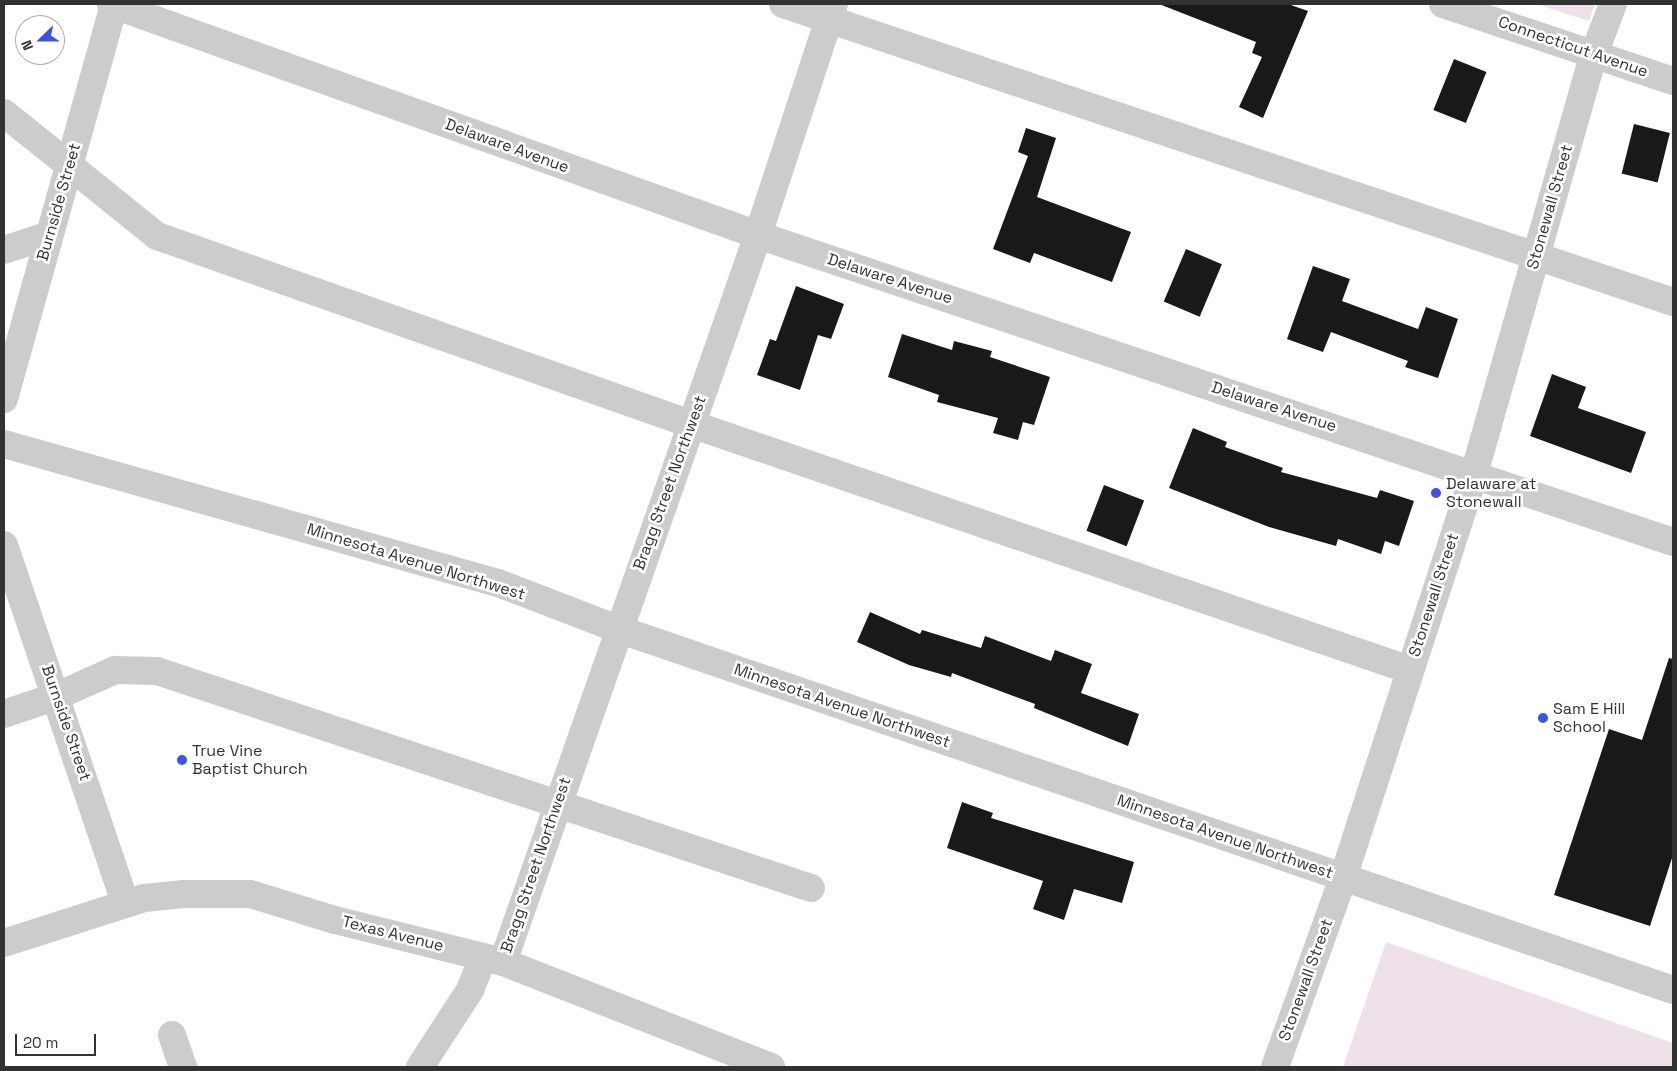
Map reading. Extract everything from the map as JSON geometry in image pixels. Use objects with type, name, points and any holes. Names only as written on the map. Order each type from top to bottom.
[{"type":"street","name":"Burnside Street","points":[[4,399],[113,4]]},
{"type":"street","name":"Delaware Avenue","points":[[113,4],[758,235],[1673,542]]},
{"type":"street","points":[[783,4],[832,12],[1673,302]]},
{"type":"street","name":"Connecticut Avenue","points":[[1444,4],[1673,81]]},
{"type":"street","name":"Stonewall Street","points":[[1275,1067],[1343,878],[1474,474],[1594,54],[1613,4]]},
{"type":"street","name":"Bragg Street Northwest","points":[[420,1067],[470,990],[493,959],[556,806],[758,235],[832,12]]},
{"type":"street","points":[[4,113],[70,163],[157,236],[691,424],[1410,670]]},
{"type":"street","points":[[4,250],[49,235]]},
{"type":"street","name":"Minnesota Avenue Northwest","points":[[4,444],[498,583],[618,629],[1673,990]]},
{"type":"street","name":"Burnside Street","points":[[4,545],[57,696],[125,903]]},
{"type":"street","points":[[4,714],[57,696],[115,670],[157,671],[556,806],[811,888]]},
{"type":"street","name":"Texas Avenue","points":[[4,943],[125,903],[184,894],[250,894],[335,920],[493,959],[771,1067]]},
{"type":"street","points":[[172,1035],[183,1067]]},
{"type":"shaded area","points":[[1536,4],[1595,4],[1589,21]]},
{"type":"shaded area","points":[[1386,942],[1673,1043],[1673,1067],[1343,1067]]},
{"type":"building","points":[[1159,4],[1288,4],[1308,11],[1263,118],[1239,107],[1262,57],[1252,53],[1256,42]]},
{"type":"building","points":[[1454,59],[1486,72],[1466,123],[1433,110]]},
{"type":"building","points":[[1634,124],[1670,133],[1658,182],[1622,173]]},
{"type":"building","points":[[1026,128],[1056,138],[1037,197],[1131,232],[1112,282],[1034,253],[1030,263],[993,249],[1028,156],[1018,152]]},
{"type":"building","points":[[1186,249],[1222,264],[1200,317],[1164,301]]},
{"type":"building","points":[[1313,266],[1350,279],[1342,301],[1418,329],[1426,307],[1458,319],[1438,378],[1405,367],[1408,361],[1331,332],[1323,352],[1287,339]]},
{"type":"building","points":[[796,286],[844,304],[831,339],[818,335],[800,390],[757,375],[770,339],[776,341]]},
{"type":"building","points":[[902,334],[952,350],[954,341],[992,351],[990,357],[1050,377],[1034,425],[1023,422],[1018,440],[993,433],[998,418],[937,402],[939,395],[888,377]]},
{"type":"building","points":[[1552,374],[1586,387],[1578,408],[1646,432],[1631,473],[1530,436]]},
{"type":"building","points":[[1193,428],[1227,442],[1225,447],[1283,468],[1281,472],[1377,498],[1380,490],[1414,501],[1399,546],[1385,541],[1381,554],[1338,539],[1336,546],[1269,527],[1169,488]]},
{"type":"building","points":[[1104,485],[1144,500],[1127,546],[1086,531]]},
{"type":"building","points":[[870,612],[920,634],[922,630],[981,648],[985,636],[1051,661],[1055,650],[1092,664],[1081,693],[1139,714],[1128,746],[1034,708],[1035,704],[952,673],[951,677],[909,665],[857,642]]},
{"type":"building","points":[[1669,658],[1673,659],[1673,855],[1650,926],[1554,895],[1609,729],[1642,740]]},
{"type":"building","points":[[962,802],[993,813],[991,818],[1134,862],[1122,903],[1074,889],[1064,920],[1033,909],[1043,881],[947,848]]},
{"type":"place","name":"Delaware at Stonewall","points":[[1436,493]]},
{"type":"place","name":"Sam E Hill School","points":[[1543,718]]},
{"type":"place","name":"True Vine Baptist Church","points":[[182,760]]}]
